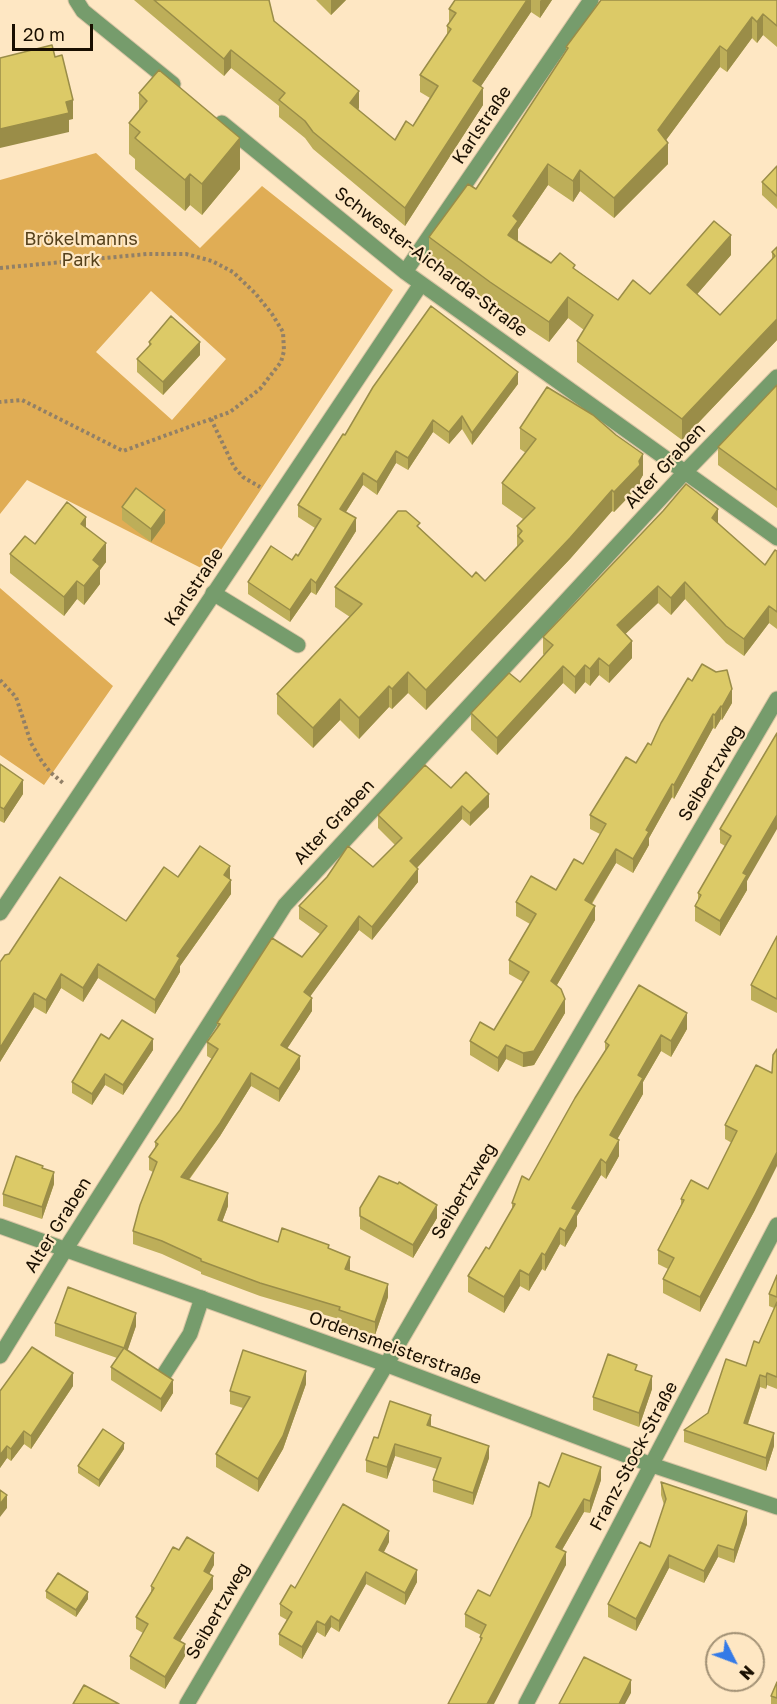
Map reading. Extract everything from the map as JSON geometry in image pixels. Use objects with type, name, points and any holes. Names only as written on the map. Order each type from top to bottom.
[{"type":"street","points":[[76,0],[83,11],[184,92]]},
{"type":"street","name":"Karlstraße","points":[[405,272],[591,0]]},
{"type":"street","name":"Schwester-Aicharda-Straße","points":[[211,114],[421,284],[777,538]]},
{"type":"street","name":"Karlstraße","points":[[0,913],[421,284]]},
{"type":"street","name":"Alter Graben","points":[[0,1356],[285,905],[685,472],[777,376]]},
{"type":"street","points":[[213,593],[298,645]]},
{"type":"street","name":"Seibertzweg","points":[[186,1704],[777,699]]},
{"type":"street","name":"Franz-Stock-Straße","points":[[526,1704],[777,1225]]},
{"type":"street","name":"Ordensmeisterstraße","points":[[0,1226],[385,1364],[652,1465],[777,1507]]},
{"type":"street","points":[[163,1376],[190,1334],[202,1298]]},
{"type":"path","points":[[0,268],[147,254],[186,254],[212,261],[233,272],[255,293],[272,314],[283,332],[284,351],[281,362],[260,389],[231,412],[123,451],[22,400],[0,402]]},
{"type":"path","points":[[211,419],[234,467],[243,477],[277,498]]},
{"type":"path","points":[[0,680],[16,697],[31,743],[41,760],[50,772],[78,794]]},
{"type":"green space","name":"Brökelmanns Park","points":[[96,153],[200,248],[262,186],[393,290],[207,571],[27,480],[0,514],[0,180]],"holes":[[[151,291],[226,359],[172,420],[96,352]]]},
{"type":"green space","points":[[0,588],[113,686],[44,785],[0,755]]},
{"type":"building","points":[[154,0],[269,0],[274,21],[359,91],[350,103],[395,140],[406,121],[413,126],[438,86],[420,75],[451,29],[447,26],[456,13],[449,9],[455,0],[527,0],[473,81],[483,88],[405,208],[313,132],[305,121],[279,100],[285,93],[231,50],[224,59]]},
{"type":"building","points":[[601,0],[777,0],[777,26],[763,14],[757,22],[752,17],[727,51],[720,46],[658,130],[668,143],[614,198],[580,170],[573,181],[548,164],[513,216],[518,221],[508,235],[551,263],[560,253],[575,265],[573,268],[618,300],[633,280],[650,294],[714,221],[731,235],[687,285],[720,315],[775,256],[772,252],[777,247],[777,319],[682,419],[577,341],[593,315],[568,297],[549,322],[429,237],[468,184],[476,189],[568,48],[566,47]]},
{"type":"building","points":[[52,45],[55,57],[62,55],[73,100],[66,102],[69,113],[0,129],[0,58]]},
{"type":"building","points":[[159,70],[240,138],[202,184],[190,174],[185,180],[167,165],[135,138],[140,132],[129,123],[147,101],[139,93]]},
{"type":"building","points":[[777,166],[777,196],[762,182]]},
{"type":"building","points":[[431,306],[518,372],[472,433],[462,416],[449,432],[433,420],[408,458],[396,451],[377,482],[363,473],[340,509],[356,518],[316,583],[311,579],[290,610],[248,582],[271,546],[292,560],[296,554],[298,556],[321,519],[298,505],[343,434],[345,435],[373,387]]},
{"type":"building","points":[[171,316],[200,342],[163,382],[137,359]]},
{"type":"building","points":[[777,385],[777,490],[718,447]]},
{"type":"building","points":[[547,387],[593,415],[643,454],[639,461],[640,465],[614,492],[612,490],[570,538],[426,690],[408,672],[392,689],[389,686],[359,718],[340,699],[313,728],[277,694],[362,604],[335,587],[398,511],[406,511],[420,523],[417,526],[472,577],[476,572],[485,581],[523,541],[518,536],[522,531],[517,526],[535,508],[502,483],[536,439],[520,428]]},
{"type":"building","points":[[686,484],[718,509],[712,518],[765,565],[775,550],[777,551],[777,612],[769,606],[744,639],[726,626],[685,582],[671,598],[658,586],[617,625],[632,641],[609,666],[599,658],[590,669],[585,665],[575,677],[563,666],[497,738],[471,713],[509,673],[520,682],[553,645],[543,637]]},
{"type":"building","points":[[136,488],[165,510],[151,529],[122,507]]},
{"type":"building","points":[[67,502],[86,517],[81,524],[106,543],[93,560],[100,566],[84,586],[77,581],[64,597],[10,554],[25,536],[35,544]]},
{"type":"building","points":[[702,664],[716,672],[727,670],[732,689],[722,707],[715,715],[713,714],[674,785],[672,784],[646,830],[649,832],[633,859],[616,849],[585,900],[595,906],[551,981],[561,989],[565,999],[534,1051],[523,1053],[506,1045],[498,1058],[470,1041],[480,1022],[494,1030],[529,972],[509,960],[536,914],[516,902],[531,876],[556,890],[574,859],[583,864],[606,824],[590,815],[626,757],[636,763],[648,743],[651,745],[661,723],[688,678],[692,681]]},
{"type":"building","points":[[777,733],[777,815],[743,873],[747,875],[720,921],[695,906],[701,895],[698,893],[731,836],[720,829]]},
{"type":"building","points":[[0,764],[23,780],[4,809],[0,807]]},
{"type":"building","points":[[425,765],[451,788],[466,772],[489,794],[470,813],[462,806],[410,861],[418,869],[372,927],[359,916],[304,992],[312,998],[281,1045],[300,1056],[279,1089],[251,1073],[220,1123],[181,1177],[228,1193],[218,1220],[278,1242],[282,1228],[329,1245],[328,1248],[350,1257],[345,1269],[388,1284],[375,1322],[339,1310],[340,1307],[260,1283],[201,1261],[162,1241],[133,1231],[140,1205],[157,1162],[149,1157],[158,1144],[155,1142],[180,1110],[218,1049],[207,1042],[220,1024],[217,1023],[272,938],[302,957],[327,926],[299,906],[327,877],[348,846],[373,867],[402,838],[378,815]]},
{"type":"building","points":[[200,846],[230,866],[224,875],[231,880],[177,956],[180,958],[155,1000],[98,964],[83,988],[61,974],[46,1000],[34,993],[0,1048],[0,962],[5,955],[9,954],[60,877],[126,921],[164,867],[178,877]]},
{"type":"building","points":[[777,936],[777,999],[751,985]]},
{"type":"building","points":[[639,985],[687,1013],[671,1041],[661,1035],[638,1075],[643,1078],[610,1135],[619,1140],[606,1163],[601,1159],[572,1208],[577,1210],[565,1231],[560,1228],[545,1255],[542,1253],[529,1275],[520,1270],[504,1297],[468,1276],[486,1247],[489,1249],[515,1204],[512,1203],[522,1176],[529,1180],[575,1098],[609,1045],[605,1042]]},
{"type":"building","points":[[122,1020],[153,1039],[123,1085],[105,1074],[92,1094],[72,1082],[101,1034],[109,1039]]},
{"type":"building","points":[[777,1049],[777,1152],[700,1297],[663,1279],[674,1258],[658,1250],[684,1200],[681,1199],[691,1180],[708,1189],[737,1131],[725,1125],[756,1065],[772,1073],[773,1055]]},
{"type":"building","points":[[16,1156],[54,1172],[42,1207],[3,1194]]},
{"type":"building","points":[[379,1176],[398,1184],[399,1182],[437,1205],[413,1245],[360,1216],[360,1208]]},
{"type":"building","points":[[777,1275],[777,1297],[769,1294]]},
{"type":"building","points":[[68,1287],[136,1313],[124,1348],[55,1323]]},
{"type":"building","points":[[777,1302],[777,1377],[767,1373],[766,1377],[760,1375],[744,1423],[774,1433],[766,1458],[684,1430],[708,1413],[726,1359],[746,1366],[754,1341],[759,1343]]},
{"type":"building","points":[[32,1347],[73,1373],[31,1436],[24,1431],[11,1449],[7,1446],[0,1455],[0,1391]]},
{"type":"building","points":[[124,1348],[173,1380],[161,1399],[111,1367]]},
{"type":"building","points":[[243,1350],[306,1371],[283,1436],[258,1479],[216,1454],[250,1397],[230,1391]]},
{"type":"building","points":[[608,1354],[637,1365],[635,1370],[652,1376],[639,1413],[593,1397]]},
{"type":"building","points":[[390,1401],[431,1415],[427,1425],[489,1446],[473,1493],[433,1480],[441,1458],[395,1444],[387,1467],[366,1460],[374,1437],[378,1438]]},
{"type":"building","points":[[103,1429],[124,1443],[99,1480],[78,1466]]},
{"type":"building","points":[[562,1453],[601,1467],[590,1501],[584,1499],[556,1547],[566,1552],[487,1704],[448,1704],[482,1638],[480,1637],[486,1625],[465,1614],[478,1590],[490,1596],[531,1516],[539,1482],[549,1487]]},
{"type":"building","points":[[661,1482],[747,1511],[734,1550],[718,1545],[704,1571],[669,1555],[636,1619],[608,1604],[640,1542],[650,1547],[666,1499]]},
{"type":"building","points":[[0,1490],[7,1495],[0,1504]]},
{"type":"building","points":[[343,1504],[389,1531],[379,1550],[417,1570],[405,1593],[366,1572],[339,1621],[331,1616],[325,1625],[317,1621],[302,1647],[279,1634],[292,1612],[280,1604],[291,1585],[295,1588]]},
{"type":"building","points":[[187,1537],[214,1553],[204,1571],[213,1576],[174,1638],[185,1644],[165,1677],[130,1656],[148,1624],[136,1617],[154,1588],[151,1586],[173,1547],[179,1550]]},
{"type":"building","points":[[58,1573],[88,1592],[76,1610],[46,1591]]},
{"type":"building","points":[[584,1657],[631,1680],[619,1704],[559,1704]]},
{"type":"building","points":[[777,1682],[777,1698],[771,1696]]},
{"type":"building","points":[[84,1685],[119,1704],[73,1704]]}]
